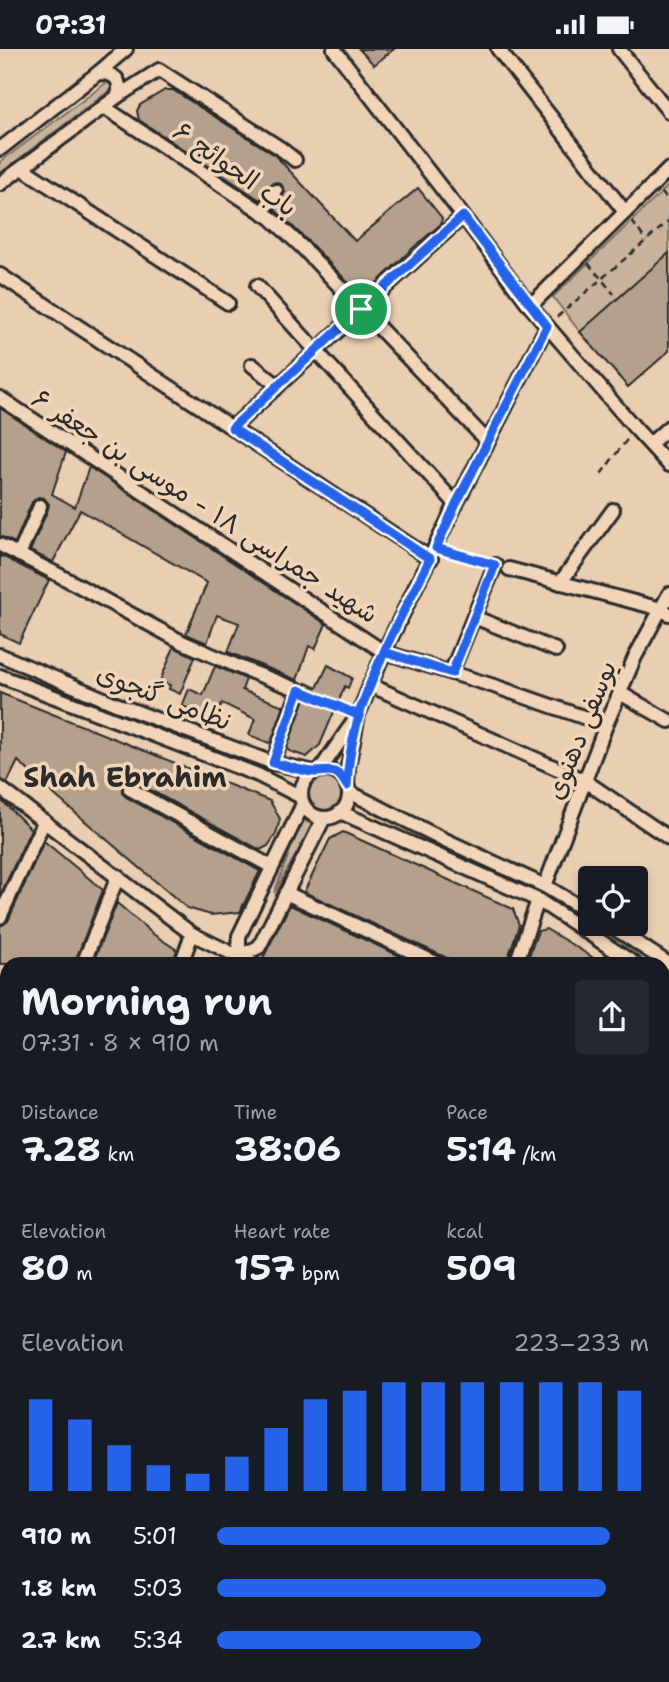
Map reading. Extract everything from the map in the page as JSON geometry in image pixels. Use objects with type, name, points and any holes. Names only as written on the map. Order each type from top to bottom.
[{"type":"street","points":[[0,149],[126,49]]},
{"type":"street","points":[[498,49],[625,212]]},
{"type":"street","points":[[619,49],[669,111]]},
{"type":"street","points":[[339,52],[530,306],[669,465]]},
{"type":"street","points":[[0,184],[118,96],[159,70],[295,160]]},
{"type":"street","points":[[98,73],[108,73],[117,79],[120,87],[118,96]]},
{"type":"street","name":"باب الحوائج ۶","points":[[104,107],[271,218],[303,248],[488,442]]},
{"type":"street","points":[[22,168],[228,303]]},
{"type":"street","points":[[530,306],[669,169]]},
{"type":"street","points":[[263,212],[276,191]]},
{"type":"street","points":[[232,428],[463,216]]},
{"type":"street","points":[[0,275],[232,428],[433,554]]},
{"type":"street","points":[[257,286],[456,504]]},
{"type":"street","points":[[302,800],[312,814],[324,818],[340,812],[345,806],[348,767],[358,715],[370,685],[456,504],[547,326]]},
{"type":"street","points":[[252,365],[278,386]]},
{"type":"street","name":"شهید جمراسی ۱۸ - موسی بن جعفر ۶","points":[[0,398],[384,652],[606,725]]},
{"type":"street","points":[[650,444],[669,427]]},
{"type":"street","points":[[19,555],[40,506]]},
{"type":"street","points":[[560,583],[613,510]]},
{"type":"street","points":[[0,545],[182,642],[299,690],[273,763]]},
{"type":"street","points":[[452,673],[495,565]]},
{"type":"street","points":[[509,569],[665,612]]},
{"type":"street","name":"یوسفی دهنوی","points":[[545,886],[620,692],[635,657],[665,612],[669,594]]},
{"type":"street","points":[[474,617],[556,650]]},
{"type":"street","name":"نظامی گنجوی","points":[[0,655],[116,704],[273,763],[317,771]]},
{"type":"street","name":"نظامی گنجوی","points":[[0,676],[258,775],[302,800]]},
{"type":"street","points":[[370,685],[585,781],[669,838]]},
{"type":"street","points":[[620,692],[669,721]]},
{"type":"street","points":[[237,957],[239,936],[302,800],[304,782],[317,771],[358,715]]},
{"type":"street","points":[[317,771],[334,771],[340,775],[348,789],[443,839],[545,886],[578,906]]},
{"type":"street","points":[[0,788],[192,933],[232,957]]},
{"type":"street","points":[[130,789],[272,867]]},
{"type":"street","points":[[340,812],[538,900],[624,957]]},
{"type":"street","points":[[242,957],[259,947],[324,818]]},
{"type":"street","points":[[0,917],[44,821]]},
{"type":"street","points":[[86,957],[118,876]]},
{"type":"street","points":[[285,893],[423,957]]},
{"type":"street","points":[[518,957],[538,900]]},
{"type":"street","points":[[183,957],[192,933]]},
{"type":"street","points":[[626,936],[658,957]]},
{"type":"path","points":[[625,212],[646,241]]},
{"type":"path","points":[[547,326],[669,221]]},
{"type":"path","points":[[582,255],[614,294]]},
{"type":"path","points":[[601,474],[635,428]]},
{"type":"path","points":[[433,554],[495,565]]},
{"type":"path","points":[[299,690],[358,715]]},
{"type":"shaded area","points":[[106,83],[110,84],[109,91],[0,173],[0,162]]},
{"type":"shaded area","points":[[669,185],[669,253],[580,332],[553,297]]},
{"type":"shaded area","points":[[325,775],[338,781],[344,794],[338,807],[325,813],[312,807],[306,794],[312,781]]},
{"type":"shaded area","points":[[302,819],[313,825],[274,893]]},
{"type":"building","points":[[359,49],[394,49],[374,65]]},
{"type":"building","points":[[165,90],[173,90],[275,155],[355,241],[418,188],[442,218],[441,224],[362,297],[275,210],[285,192],[281,184],[271,184],[260,200],[139,120],[137,111],[140,105]]},
{"type":"building","points":[[669,253],[669,351],[628,387],[580,332]]},
{"type":"building","points":[[0,408],[66,452],[52,494],[75,507],[89,467],[326,624],[315,649],[309,646],[297,680],[228,652],[239,623],[217,615],[207,643],[186,634],[207,583],[80,510],[53,562],[30,551],[48,509],[49,504],[44,498],[38,497],[32,502],[15,543],[0,536]]},
{"type":"building","points":[[0,555],[49,580],[19,643],[0,634]]},
{"type":"building","points":[[174,647],[195,657],[180,694],[160,681]]},
{"type":"building","points":[[328,665],[352,678],[348,688],[345,686],[320,745],[307,757],[289,751],[287,748],[307,693],[306,683],[317,688]]},
{"type":"building","points":[[215,666],[246,679],[242,690],[284,706],[271,742],[249,735],[255,719],[222,703],[215,719],[182,706],[189,689],[203,695]]},
{"type":"building","points":[[0,693],[270,801],[280,819],[276,834],[268,846],[260,850],[134,781],[126,781],[122,785],[122,793],[126,797],[260,871],[240,912],[211,915],[187,908],[18,761],[7,783],[0,779]]},
{"type":"building","points":[[0,799],[31,829],[0,896]]},
{"type":"building","points":[[343,832],[513,909],[519,925],[508,957],[445,957],[304,892],[330,839]]},
{"type":"building","points":[[44,841],[103,890],[77,957],[0,957],[0,926],[8,921]]},
{"type":"building","points":[[117,903],[153,934],[177,950],[174,957],[95,957]]},
{"type":"building","points":[[290,905],[402,957],[264,957]]},
{"type":"building","points":[[546,929],[592,957],[529,957],[538,931]]},
{"type":"district","name":"Shah Ebrahim","points":[[125,777]]},
{"type":"route","points":[[361,309],[232,428],[430,559],[384,652],[358,715],[347,786],[334,771],[314,772],[273,763],[299,690],[358,715],[370,685],[384,652],[452,673],[495,565],[436,548],[547,326],[463,216],[361,309]]}]
